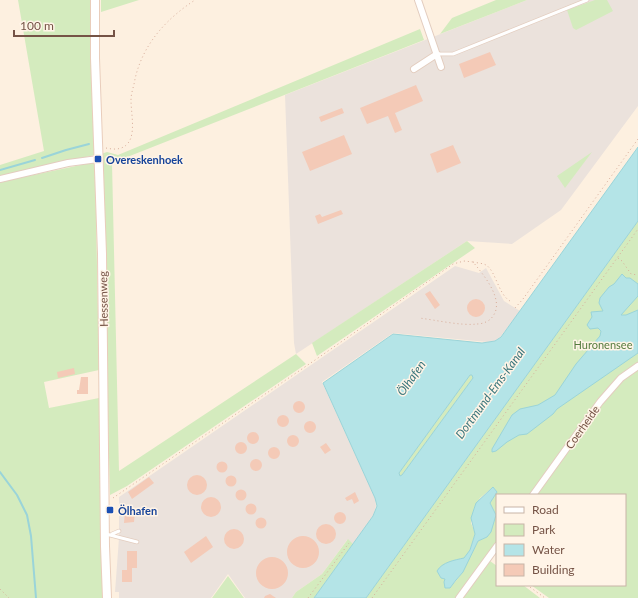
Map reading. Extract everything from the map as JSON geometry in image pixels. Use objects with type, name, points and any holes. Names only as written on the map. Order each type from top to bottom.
[{"type":"street","name":"Hessenweg","points":[[95,0],[94,58],[102,254],[105,501],[108,534],[107,598]]},
{"type":"street","points":[[418,0],[441,67]]},
{"type":"street","points":[[414,69],[437,54]]},
{"type":"street","points":[[0,179],[68,163],[98,159]]},
{"type":"street","name":"Coerheide","points":[[534,494],[600,402],[621,378],[638,366]]},
{"type":"street","points":[[459,598],[496,547]]},
{"type":"lane","points":[[437,54],[454,54],[587,0]]},
{"type":"lane","points":[[108,534],[119,531]]},
{"type":"lane","points":[[108,534],[137,542]]},
{"type":"path","points":[[97,148],[120,149],[126,145],[130,139],[132,131],[131,98],[138,65],[150,44],[163,26],[181,9],[195,0]]},
{"type":"path","points":[[515,308],[524,299],[638,139]]},
{"type":"path","points":[[372,598],[638,229]]},
{"type":"path","points":[[617,258],[631,274],[638,275]]},
{"type":"path","points":[[419,318],[477,324],[491,319],[496,310],[496,298],[481,272],[473,262]]},
{"type":"path","points":[[105,501],[136,483],[453,264],[473,262],[489,267],[505,297],[510,301]]},
{"type":"path","points":[[308,598],[349,542]]},
{"type":"path","points":[[529,586],[545,598]]},
{"type":"path","points":[[0,589],[9,598]]},
{"type":"shaded area","points":[[527,0],[638,0],[638,106],[561,210],[512,244],[467,241],[296,354],[294,343],[285,95]]},
{"type":"shaded area","points":[[455,266],[479,273],[486,268],[504,301],[520,311],[501,336],[495,341],[487,342],[393,333],[322,382],[375,498],[376,506],[373,516],[353,544],[347,540],[322,574],[296,592],[292,598],[245,598],[228,574],[211,598],[119,598],[119,592],[115,592],[119,538],[119,497]]},
{"type":"green space","points":[[18,0],[90,0],[95,155],[0,176],[0,165],[44,151]]},
{"type":"green space","points":[[101,0],[139,0],[101,12]]},
{"type":"green space","points":[[496,0],[527,0],[440,34],[452,18]]},
{"type":"green space","points":[[595,0],[607,0],[613,11],[576,30],[573,28],[567,10]]},
{"type":"green space","points":[[420,29],[424,40],[112,163],[119,471],[296,354],[306,364],[127,486],[110,495],[101,154],[107,152],[118,155]]},
{"type":"green space","points":[[592,152],[565,188],[557,176]]},
{"type":"green space","points":[[95,162],[99,370],[44,382],[49,408],[99,398],[101,538],[105,598],[0,598],[0,182]]},
{"type":"green space","name":"Huronensee","points":[[638,221],[638,362],[619,375],[598,400],[530,494],[496,494],[496,515],[496,542],[456,598],[366,598]],"holes":[[[493,487],[497,492],[490,503],[496,515],[487,537],[478,541],[459,577],[450,588],[444,582],[445,579],[441,578],[439,575],[456,560],[464,559],[470,550],[475,534],[471,523],[475,506],[480,498]]]},
{"type":"green space","points":[[467,241],[475,248],[317,356],[312,343]]},
{"type":"green space","points":[[638,369],[638,598],[549,598],[532,586],[626,586],[626,494],[538,494],[603,403],[623,379]]},
{"type":"green space","points":[[470,375],[472,375],[473,378],[400,476],[399,473]]},
{"type":"green space","points":[[348,539],[353,544],[314,598],[292,598],[296,592],[322,574]]},
{"type":"green space","points":[[490,561],[496,565],[496,586],[524,586],[540,598],[462,598]]},
{"type":"green space","points":[[228,576],[244,598],[212,598]]},
{"type":"water","name":"Dortmund-Ems-Kanal","points":[[638,147],[638,221],[366,598],[314,598],[373,516],[377,506],[375,498],[323,383],[393,334],[482,343],[495,341],[501,337]],"holes":[[[470,375],[472,375],[473,378],[400,476],[399,473]]]},
{"type":"water","points":[[622,274],[626,278],[630,278],[638,284],[638,296],[621,315],[626,315],[638,310],[638,353],[557,409],[553,414],[527,434],[519,435],[496,451],[492,452],[492,449],[512,415],[520,409],[538,405],[555,395],[576,364],[600,336],[601,331],[598,328],[590,329],[587,325],[592,317],[591,312],[603,311],[599,303],[600,298]]},
{"type":"water","points":[[493,487],[497,492],[490,503],[496,515],[491,532],[487,537],[478,541],[463,572],[450,588],[445,588],[445,579],[441,578],[437,571],[445,563],[464,558],[470,550],[475,534],[471,518],[476,503]]},
{"type":"building","points":[[490,52],[496,65],[464,78],[459,64]]},
{"type":"building","points":[[416,85],[423,101],[395,113],[402,130],[395,133],[388,116],[367,124],[360,108]]},
{"type":"building","points":[[342,108],[344,113],[321,122],[319,117]]},
{"type":"building","points":[[344,135],[352,154],[310,171],[302,152]]},
{"type":"building","points":[[453,145],[461,163],[437,173],[430,154]]},
{"type":"building","points":[[341,210],[343,214],[318,224],[315,216],[320,214],[322,217]]},
{"type":"building","points":[[430,291],[440,305],[435,309],[425,294]]},
{"type":"building","points":[[476,299],[482,302],[485,308],[482,314],[476,317],[470,314],[467,308],[470,302]]},
{"type":"building","points":[[74,368],[75,374],[58,378],[57,372]]},
{"type":"building","points":[[81,377],[88,377],[88,394],[77,394]]},
{"type":"building","points":[[297,401],[301,401],[305,407],[301,413],[297,413],[293,409],[293,405]]},
{"type":"building","points":[[281,415],[285,415],[289,421],[285,427],[281,427],[277,423],[277,419]]},
{"type":"building","points":[[308,421],[312,421],[316,427],[312,433],[308,433],[304,429],[304,425]]},
{"type":"building","points":[[251,432],[255,432],[259,438],[255,444],[251,444],[247,440],[247,436]]},
{"type":"building","points":[[291,435],[295,435],[299,441],[295,447],[291,447],[287,443],[287,439]]},
{"type":"building","points":[[239,442],[243,442],[247,448],[243,454],[239,454],[235,450],[235,446]]},
{"type":"building","points":[[326,443],[331,450],[325,454],[320,447]]},
{"type":"building","points":[[272,447],[276,447],[280,453],[276,459],[272,459],[268,455],[268,451]]},
{"type":"building","points":[[254,459],[258,459],[262,465],[258,471],[254,471],[250,467],[250,463]]},
{"type":"building","points":[[222,461],[226,463],[228,467],[226,471],[222,473],[218,471],[216,467],[218,463]]},
{"type":"building","points":[[197,475],[204,478],[207,485],[204,492],[197,495],[190,492],[187,485],[190,478]]},
{"type":"building","points":[[231,475],[235,477],[237,481],[235,485],[231,487],[227,485],[225,481],[227,477]]},
{"type":"building","points":[[149,477],[154,483],[132,499],[128,492]]},
{"type":"building","points":[[241,489],[245,491],[247,495],[245,499],[241,501],[237,499],[235,495],[237,491]]},
{"type":"building","points":[[355,492],[359,501],[354,504],[352,499],[347,501],[345,498]]},
{"type":"building","points":[[211,497],[218,500],[221,507],[218,514],[211,517],[204,514],[201,507],[204,500]]},
{"type":"building","points":[[251,503],[255,505],[257,509],[255,513],[251,515],[247,513],[245,509],[247,505]]},
{"type":"building","points":[[125,511],[135,511],[134,522],[124,523]]},
{"type":"building","points":[[338,512],[342,512],[346,518],[342,524],[338,524],[334,520],[334,516]]},
{"type":"building","points":[[261,517],[265,519],[267,523],[265,527],[261,529],[257,527],[255,523],[257,519]]},
{"type":"building","points":[[326,524],[333,527],[336,534],[333,541],[326,544],[319,541],[316,534],[319,527]]},
{"type":"building","points":[[234,529],[241,532],[244,539],[241,546],[234,549],[227,546],[224,539],[227,532]]},
{"type":"building","points":[[206,536],[213,547],[191,563],[184,552]]},
{"type":"building","points":[[300,536],[306,536],[316,543],[319,552],[318,558],[312,565],[306,568],[300,568],[290,561],[287,555],[287,549],[294,539]]},
{"type":"building","points":[[127,551],[137,551],[137,568],[132,568],[132,582],[122,582],[122,570],[127,570]]},
{"type":"building","points":[[269,557],[275,557],[285,564],[288,573],[287,579],[281,586],[275,589],[269,589],[259,582],[256,576],[256,570],[263,560]]},
{"type":"building","points":[[270,594],[276,598],[264,598],[265,596]]},
{"type":"waterway","points":[[42,158],[89,144]]},
{"type":"waterway","points":[[0,170],[35,160]]},
{"type":"waterway","points":[[0,472],[17,495],[27,515],[31,536],[36,598]]},
{"type":"place","name":"Overeskenhoek","points":[[98,159]]},
{"type":"place","name":"Ölhafen","points":[[110,510]]}]
